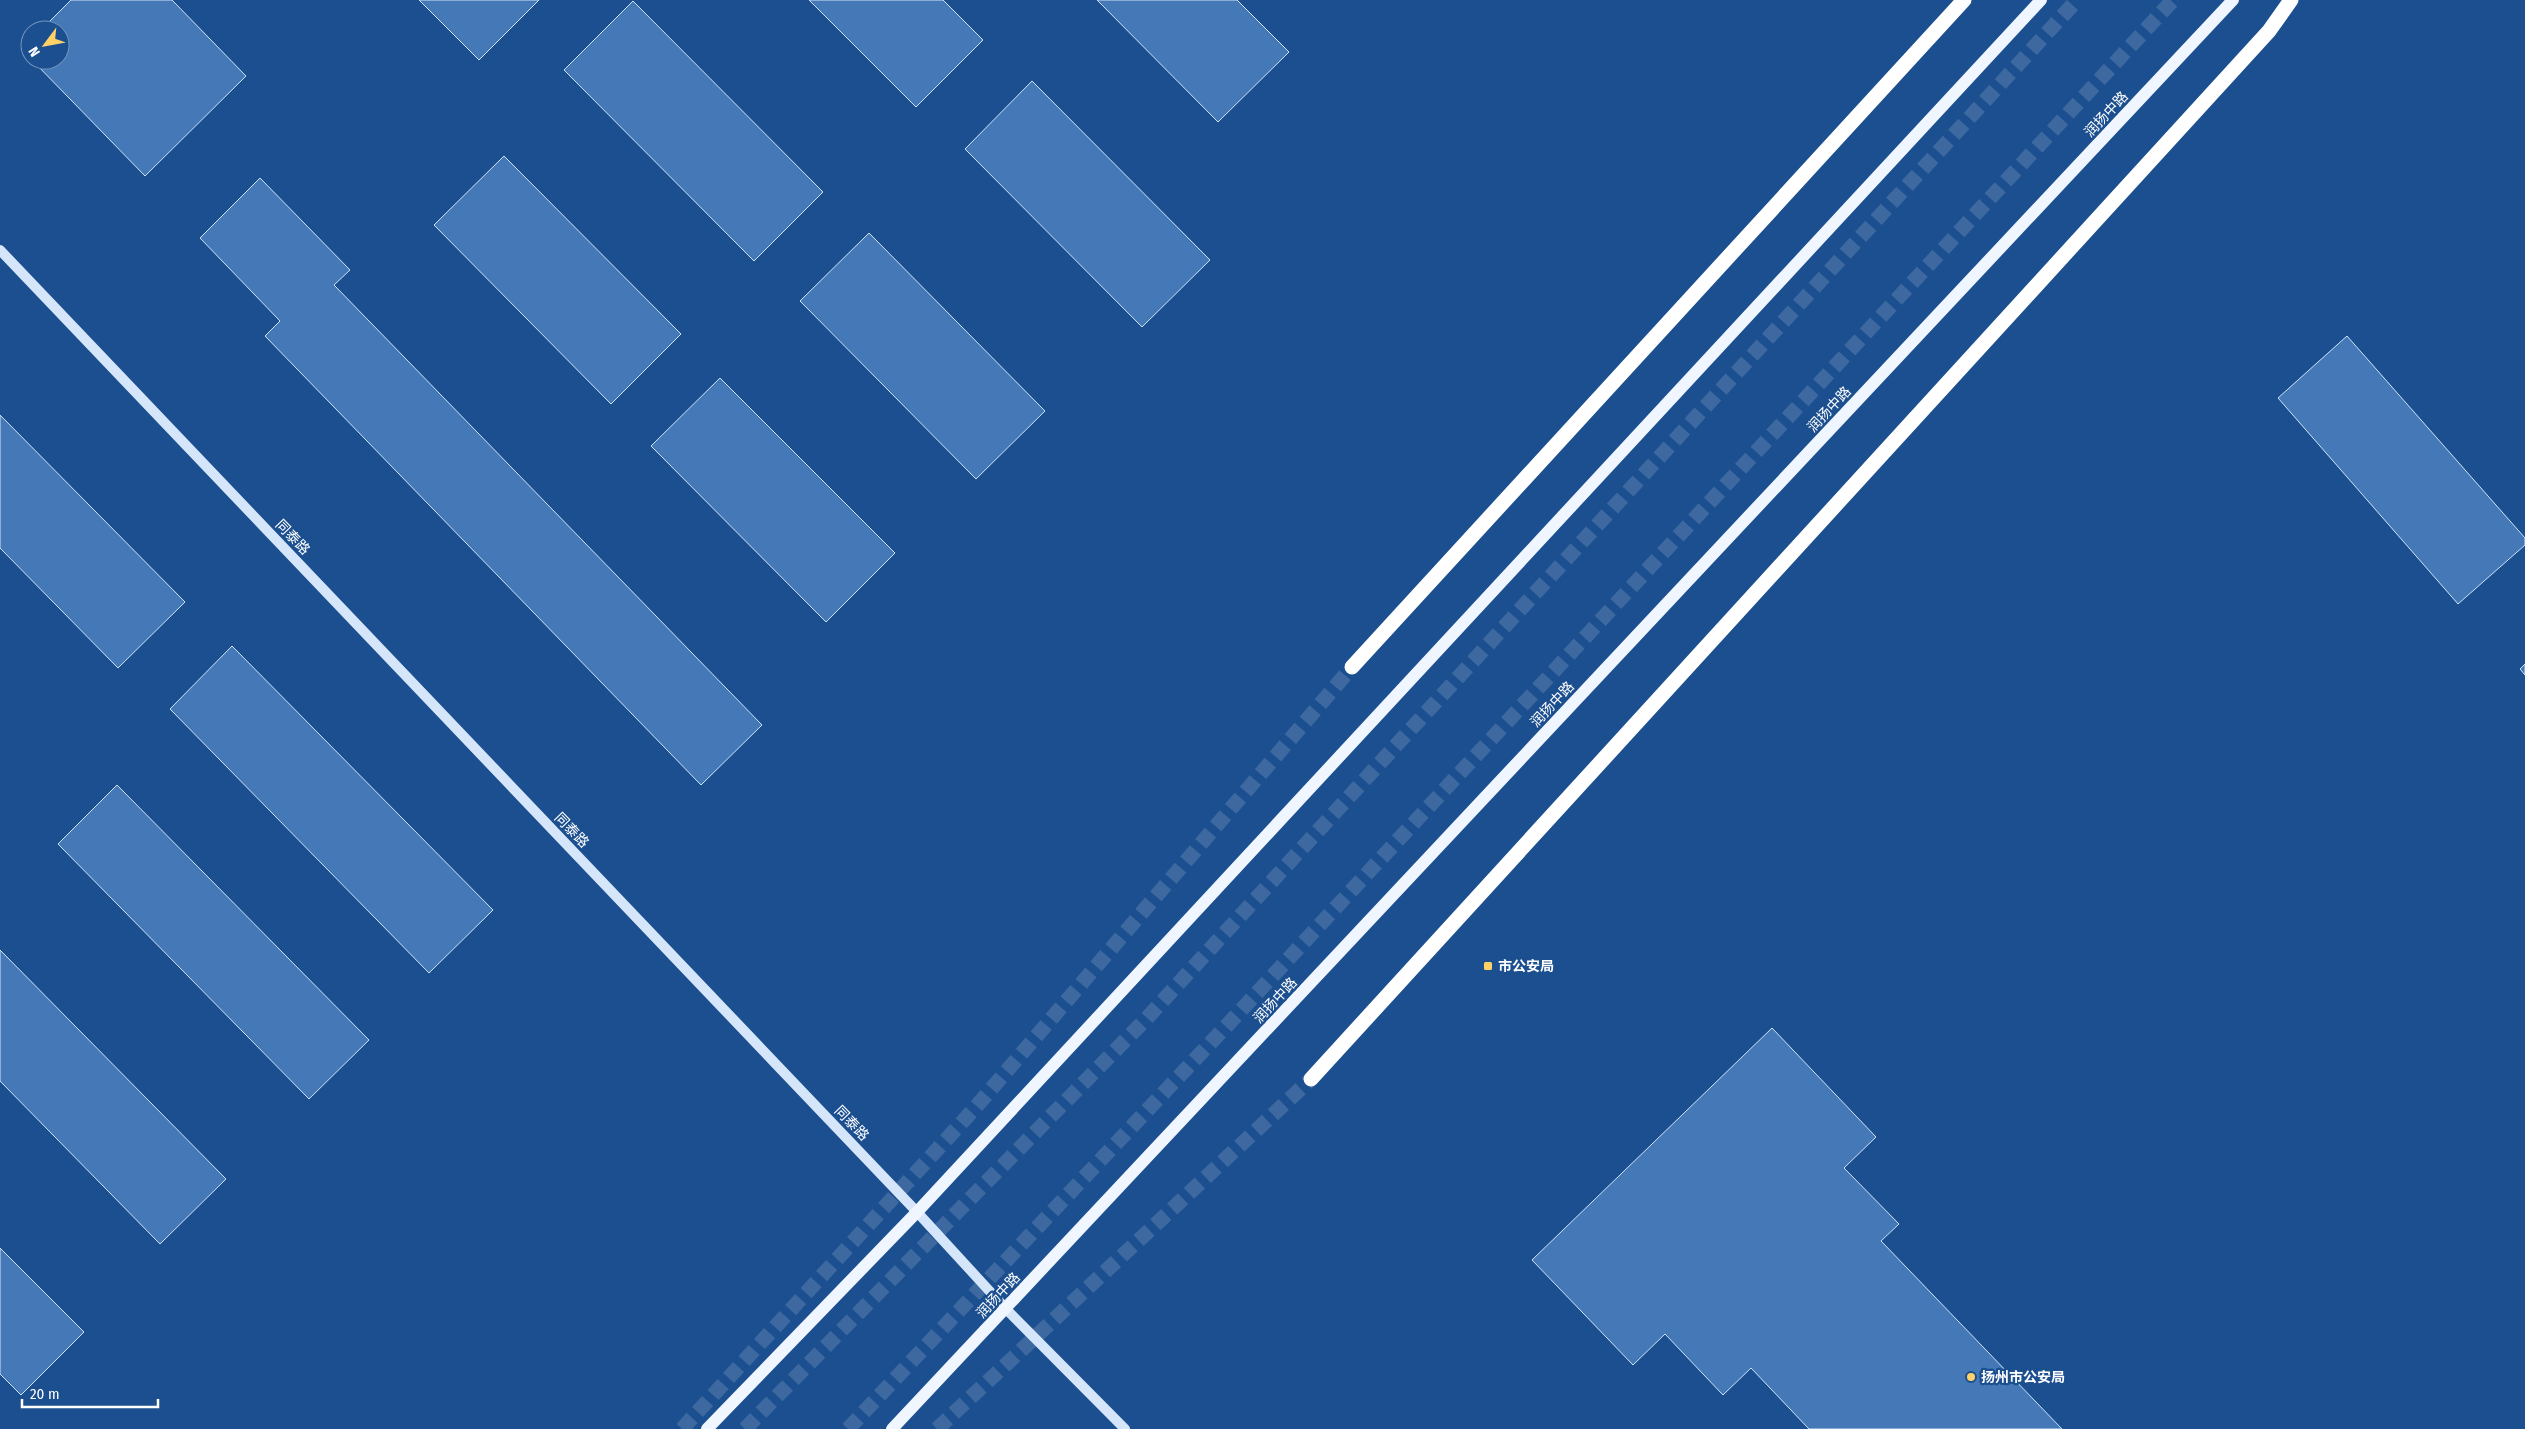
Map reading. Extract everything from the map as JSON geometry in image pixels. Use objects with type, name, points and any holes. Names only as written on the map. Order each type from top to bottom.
[{"type":"highway","points":[[1352,667],[1964,0]]},
{"type":"highway","points":[[1311,1078],[2262,38],[2290,0]]},
{"type":"main road","points":[[707,1429],[917,1212],[2041,0]]},
{"type":"main road","name":"润扬中路","points":[[892,1429],[2233,0]]},
{"type":"street","name":"同泰路","points":[[0,250],[917,1212],[1006,1309],[1125,1429]]},
{"type":"building","points":[[71,0],[172,0],[246,76],[145,176],[42,70],[70,70],[70,20],[51,20]]},
{"type":"building","points":[[419,0],[539,0],[479,60]]},
{"type":"building","points":[[809,0],[943,0],[983,40],[916,107]]},
{"type":"building","points":[[1097,0],[1237,0],[1289,52],[1218,122]]},
{"type":"building","points":[[633,1],[823,192],[754,261],[564,70]]},
{"type":"building","points":[[1032,81],[1210,260],[1142,327],[965,149]]},
{"type":"building","points":[[504,156],[681,334],[611,404],[434,225]]},
{"type":"building","points":[[260,178],[350,270],[334,285],[762,725],[701,785],[265,336],[280,321],[200,238]]},
{"type":"building","points":[[869,233],[1045,411],[976,479],[800,301]]},
{"type":"building","points":[[2347,336],[2525,538],[2525,545],[2458,604],[2278,398]]},
{"type":"building","points":[[720,378],[895,553],[826,622],[651,446]]},
{"type":"building","points":[[0,415],[185,602],[118,668],[0,548]]},
{"type":"building","points":[[232,646],[493,910],[429,973],[170,709]]},
{"type":"building","points":[[2525,664],[2525,675],[2520,669]]},
{"type":"building","points":[[117,785],[369,1040],[309,1099],[58,844]]},
{"type":"building","points":[[0,950],[226,1179],[160,1244],[0,1081]]},
{"type":"building","points":[[1772,1028],[1876,1137],[1844,1168],[1899,1224],[1881,1241],[2062,1429],[1809,1429],[1751,1368],[1723,1395],[1665,1334],[1633,1365],[1532,1260]]},
{"type":"building","points":[[0,1248],[84,1332],[21,1395],[0,1374]]},
{"type":"tunnel","points":[[745,1429],[1147,1018],[2077,0]]},
{"type":"tunnel","points":[[848,1429],[1232,1020],[2173,0]]},
{"type":"tunnel","points":[[682,1429],[975,1108],[1352,667]]},
{"type":"tunnel","points":[[937,1429],[1311,1079]]},
{"type":"place","name":"市公安局","points":[[1488,966]]},
{"type":"place","name":"扬州市公安局","points":[[1971,1377]]}]
